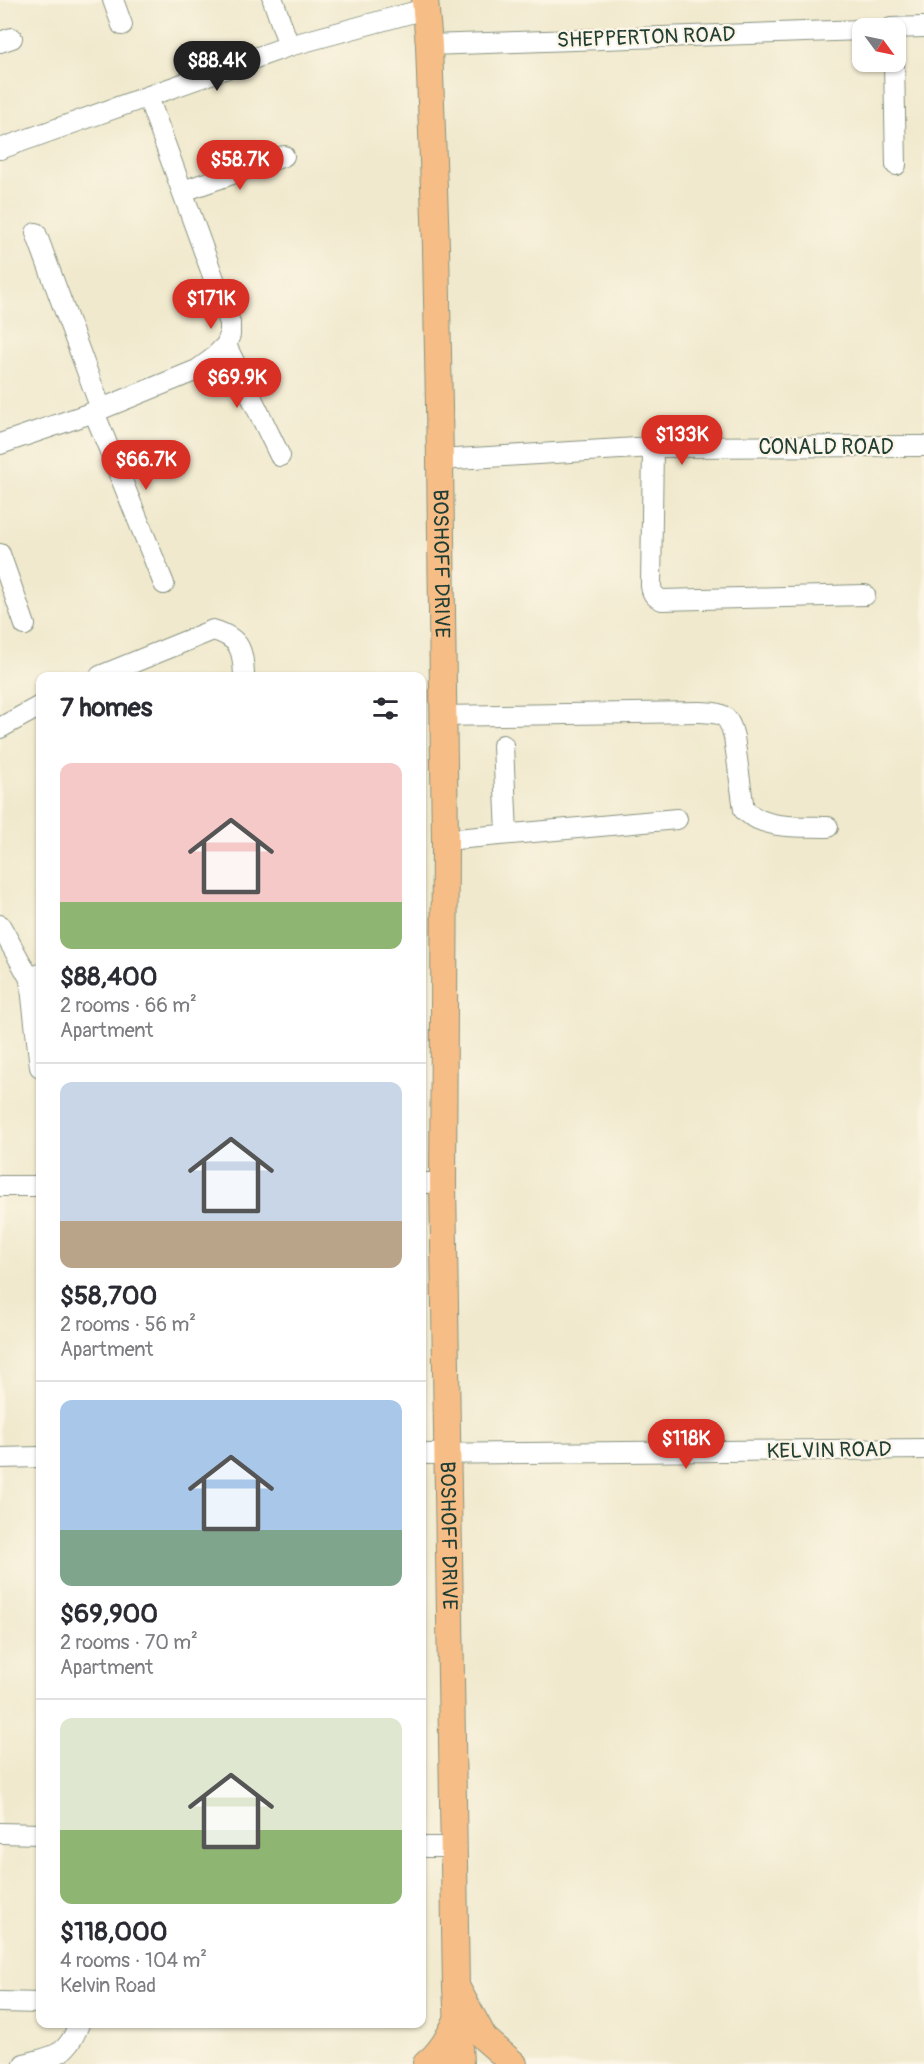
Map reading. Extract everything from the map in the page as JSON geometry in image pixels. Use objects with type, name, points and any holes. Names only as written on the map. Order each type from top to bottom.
[{"type":"main road","name":"BOSHOFF DRIVE","points":[[425,5],[429,45],[436,247],[445,840],[432,1183],[447,1454],[459,2064]]},
{"type":"main road","points":[[456,1987],[484,2038],[514,2064]]},
{"type":"main road","points":[[426,2064],[435,2057],[447,2040],[457,2020]]},
{"type":"street","points":[[114,0],[122,25]]},
{"type":"street","points":[[273,0],[289,46]]},
{"type":"street","points":[[0,149],[289,46],[425,5]]},
{"type":"street","points":[[906,28],[924,27]]},
{"type":"street","name":"SHEPPERTON ROAD","points":[[429,45],[852,30]]},
{"type":"street","points":[[894,72],[896,165]]},
{"type":"street","points":[[0,444],[98,411],[197,370],[226,345],[230,335],[230,322],[148,98]]},
{"type":"street","points":[[183,191],[284,156]]},
{"type":"street","points":[[36,233],[98,411],[164,584]]},
{"type":"street","points":[[226,345],[280,456]]},
{"type":"street","name":"CONALD ROAD","points":[[440,460],[653,447],[924,446]]},
{"type":"street","points":[[653,447],[651,586],[656,597],[662,600],[866,595]]},
{"type":"street","points":[[0,555],[25,625]]},
{"type":"street","points":[[110,672],[213,630],[228,635],[240,647],[244,672]]},
{"type":"street","points":[[0,728],[36,708]]},
{"type":"street","points":[[442,716],[699,712],[720,714],[727,718],[731,725],[744,810],[750,816],[771,824],[828,827]]},
{"type":"street","points":[[502,745],[507,834]]},
{"type":"street","points":[[445,840],[677,819]]},
{"type":"street","points":[[0,925],[35,977],[36,995]]},
{"type":"street","points":[[0,1186],[36,1186]]},
{"type":"street","name":"KELVIN ROAD","points":[[426,1454],[924,1449]]},
{"type":"street","points":[[0,1458],[36,1457]]},
{"type":"street","points":[[0,1833],[36,1834]]},
{"type":"street","points":[[426,1847],[454,1847]]},
{"type":"street","points":[[0,2002],[36,2003]]},
{"type":"street","points":[[24,2064],[59,2055],[74,2039],[78,2028]]}]
